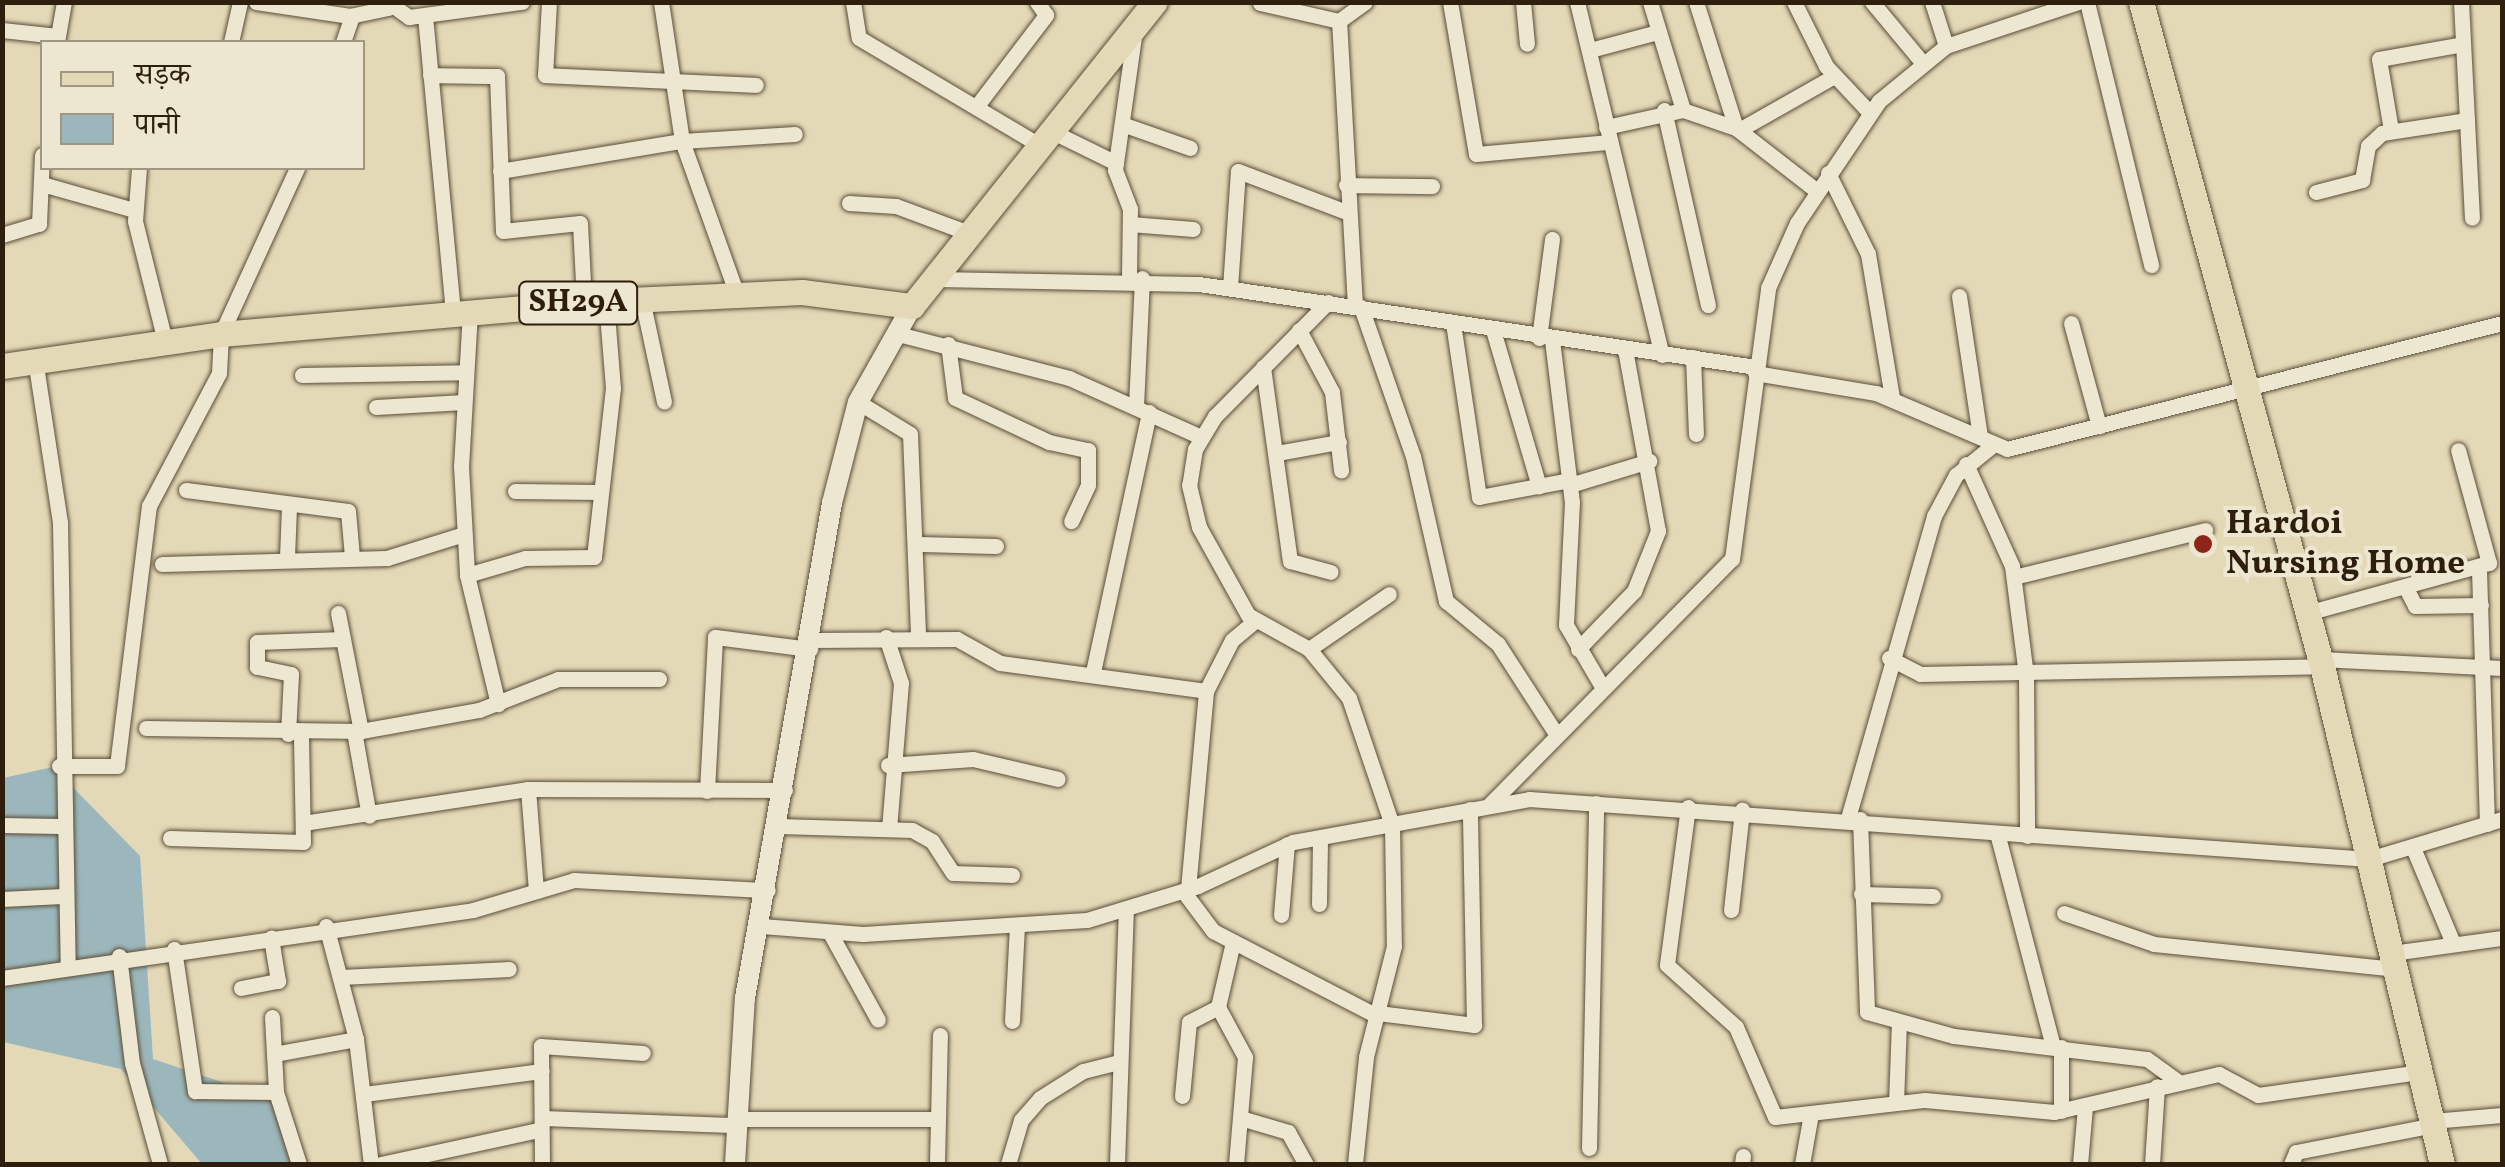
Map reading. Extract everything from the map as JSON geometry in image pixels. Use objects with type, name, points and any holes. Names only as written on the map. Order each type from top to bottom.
[{"type":"main road","points":[[912,306],[1041,136],[1155,2]]},
{"type":"main road","points":[[2141,2],[2321,662],[2442,1164]]},
{"type":"main road","name":"SH29A","points":[[2,366],[165,341],[595,302],[848,294],[912,306]]},
{"type":"street","points":[[2,30],[57,39],[64,2]]},
{"type":"street","points":[[231,40],[240,2]]},
{"type":"street","points":[[256,2],[352,16],[522,2]]},
{"type":"street","points":[[549,2],[545,75],[756,85]]},
{"type":"street","points":[[661,2],[682,141],[737,295]]},
{"type":"street","points":[[853,2],[858,38],[1041,136],[1116,163]]},
{"type":"street","points":[[979,103],[1046,15],[1037,2]]},
{"type":"street","points":[[1260,2],[1339,20],[1365,2]]},
{"type":"street","points":[[1450,2],[1476,154],[1607,134],[1664,110],[1683,110],[1738,129],[1817,191]]},
{"type":"street","points":[[1522,2],[1527,44]]},
{"type":"street","points":[[1577,2],[1662,355]]},
{"type":"street","points":[[1650,2],[1683,110]]},
{"type":"street","points":[[1696,2],[1738,129]]},
{"type":"street","points":[[1794,2],[1834,76],[1870,114]]},
{"type":"street","points":[[1872,2],[1921,61]]},
{"type":"street","points":[[1932,2],[1946,46]]},
{"type":"street","points":[[1490,804],[1601,685],[1732,559],[1768,288],[1817,191],[1870,114],[1921,61],[1946,46],[2078,2]]},
{"type":"street","points":[[2087,2],[2151,265]]},
{"type":"street","points":[[2461,2],[2472,218]]},
{"type":"street","points":[[401,11],[430,76],[462,313],[467,575],[498,704]]},
{"type":"street","points":[[344,40],[352,16]]},
{"type":"street","points":[[1339,20],[1350,112],[1344,211],[1358,307],[1413,456],[1442,594],[1498,644],[1555,732]]},
{"type":"street","points":[[1093,672],[1142,410],[1130,224],[1116,163],[1135,28]]},
{"type":"street","points":[[1590,50],[1657,32]]},
{"type":"street","points":[[2391,130],[2379,59],[2463,44]]},
{"type":"street","points":[[430,76],[497,76],[504,234],[580,224],[612,388],[593,559],[525,558],[467,575]]},
{"type":"street","points":[[1738,129],[1834,76]]},
{"type":"street","points":[[1664,110],[1708,305]]},
{"type":"street","points":[[2316,192],[2362,180],[2368,146],[2391,130],[2467,120]]},
{"type":"street","points":[[1122,124],[1190,148]]},
{"type":"street","points":[[500,171],[682,141],[795,134]]},
{"type":"street","points":[[2,235],[40,224],[42,170]]},
{"type":"street","points":[[139,170],[134,210],[165,341]]},
{"type":"street","points":[[58,766],[117,766],[140,538],[160,478],[220,373],[231,334],[295,170]]},
{"type":"street","points":[[1230,288],[1238,170],[1344,211]]},
{"type":"street","points":[[1828,173],[1864,242],[1892,398]]},
{"type":"street","points":[[42,184],[134,210]]},
{"type":"street","points":[[1346,184],[1432,186]]},
{"type":"street","points":[[850,204],[896,206],[966,232]]},
{"type":"street","points":[[1130,224],[1192,229]]},
{"type":"street","points":[[1552,238],[1545,339],[1570,482],[1565,617],[1578,649],[1601,685]]},
{"type":"street","points":[[932,279],[1135,278],[1230,288],[1545,339],[1693,357],[1892,398],[2007,450],[2499,324],[2502,341]]},
{"type":"street","points":[[1959,296],[1986,440]]},
{"type":"street","points":[[642,299],[664,402]]},
{"type":"street","points":[[1328,302],[1263,366],[1201,437],[1190,464],[1196,515],[1256,621],[1309,649],[1363,726],[1392,826],[1396,925],[1355,1164]]},
{"type":"street","points":[[735,1164],[745,998],[762,926],[810,644],[858,402],[912,306]]},
{"type":"street","points":[[1453,323],[1479,497],[1570,482],[1649,461]]},
{"type":"street","points":[[2071,324],[2099,426]]},
{"type":"street","points":[[1300,330],[1332,392],[1342,470]]},
{"type":"street","points":[[1493,330],[1539,486]]},
{"type":"street","points":[[894,333],[948,344],[1142,410],[1201,437]]},
{"type":"street","points":[[948,344],[955,398],[1049,442],[1088,450],[1089,480],[1071,522]]},
{"type":"street","points":[[1578,649],[1634,592],[1656,540],[1649,461],[1625,350]]},
{"type":"street","points":[[1693,357],[1696,434]]},
{"type":"street","points":[[35,360],[60,522],[58,766],[68,967]]},
{"type":"street","points":[[1263,366],[1290,561],[1331,572]]},
{"type":"street","points":[[302,374],[466,372]]},
{"type":"street","points":[[376,408],[464,402]]},
{"type":"street","points":[[858,402],[908,430],[907,522],[919,544],[918,636]]},
{"type":"street","points":[[1986,440],[1934,516],[1889,658],[1854,818],[1864,1008],[1899,1022],[2147,1059],[2177,1081]]},
{"type":"street","points":[[1277,453],[1339,442]]},
{"type":"street","points":[[762,926],[830,933],[1017,924],[1126,909],[1186,890],[1286,844],[1490,804],[1596,802],[1742,810],[2026,836],[2369,859],[2414,850],[2495,822],[2494,668],[2479,570],[2490,552],[2458,450]]},
{"type":"street","points":[[1966,464],[2014,577],[2026,675],[2026,836]]},
{"type":"street","points":[[186,490],[290,508],[350,512],[352,557]]},
{"type":"street","points":[[515,491],[599,492]]},
{"type":"street","points":[[288,556],[290,508]]},
{"type":"street","points":[[2014,577],[2205,530]]},
{"type":"street","points":[[162,564],[288,556],[398,556],[464,534]]},
{"type":"street","points":[[919,544],[996,546]]},
{"type":"street","points":[[2307,613],[2479,570]]},
{"type":"street","points":[[2406,588],[2415,606],[2482,605]]},
{"type":"street","points":[[1309,649],[1390,594]]},
{"type":"street","points":[[338,613],[368,816]]},
{"type":"street","points":[[1256,621],[1232,640],[1206,691],[1186,890],[1200,920],[1233,942],[1378,1014],[1474,1025],[1470,809]]},
{"type":"street","points":[[707,791],[715,637],[810,644],[918,636],[974,643],[1000,663],[1093,672],[1206,691]]},
{"type":"street","points":[[886,637],[901,683],[888,765],[889,828]]},
{"type":"street","points":[[170,838],[298,844],[303,823],[292,674],[257,667],[256,642],[343,639]]},
{"type":"street","points":[[1889,658],[1920,674],[2026,675],[2321,662],[2494,668]]},
{"type":"street","points":[[146,728],[294,734],[358,731],[498,704],[558,679],[659,679]]},
{"type":"street","points":[[888,765],[972,759],[1058,779]]},
{"type":"street","points":[[303,823],[528,790],[785,790]]},
{"type":"street","points":[[528,790],[536,891]]},
{"type":"street","points":[[1589,1148],[1596,802]]},
{"type":"street","points":[[1688,807],[1667,966],[1736,1028],[1765,1110],[1810,1119],[1896,1103],[2061,1111],[2177,1081],[2228,1074],[2258,1095],[2420,1072]]},
{"type":"street","points":[[1731,910],[1742,810]]},
{"type":"street","points":[[2,825],[60,826]]},
{"type":"street","points":[[779,826],[889,828],[926,835],[952,872],[1012,875]]},
{"type":"street","points":[[1997,833],[2057,1046],[2061,1111]]},
{"type":"street","points":[[1320,838],[1320,904]]},
{"type":"street","points":[[1281,915],[1286,844]]},
{"type":"street","points":[[2414,850],[2452,941]]},
{"type":"street","points":[[2,978],[130,954],[473,910],[585,879],[768,890]]},
{"type":"street","points":[[1861,894],[1934,896]]},
{"type":"street","points":[[2,899],[62,896]]},
{"type":"street","points":[[1117,1164],[1126,909]]},
{"type":"street","points":[[2064,913],[2154,944],[2393,961],[2452,941],[2502,938]]},
{"type":"street","points":[[1012,1021],[1017,924]]},
{"type":"street","points":[[326,926],[356,1039],[371,1164]]},
{"type":"street","points":[[830,933],[878,1020]]},
{"type":"street","points":[[241,988],[278,981],[271,938]]},
{"type":"street","points":[[1233,942],[1218,1007],[1245,1057],[1244,1120],[1236,1164]]},
{"type":"street","points":[[174,949],[196,1093],[276,1092]]},
{"type":"street","points":[[130,954],[132,1063],[160,1164]]},
{"type":"street","points":[[340,977],[509,970]]},
{"type":"street","points":[[1182,1096],[1189,1022],[1218,1007]]},
{"type":"street","points":[[272,1017],[276,1092],[299,1164]]},
{"type":"street","points":[[1896,1103],[1899,1022]]},
{"type":"street","points":[[937,1164],[940,1035]]},
{"type":"street","points":[[274,1054],[356,1039]]},
{"type":"street","points":[[542,1164],[542,1072],[547,1042],[643,1052]]},
{"type":"street","points":[[1008,1164],[1021,1120],[1040,1098],[1082,1071],[1120,1062]]},
{"type":"street","points":[[364,1094],[542,1072]]},
{"type":"street","points":[[2152,1164],[2157,1086]]},
{"type":"street","points":[[2080,1164],[2086,1107]]},
{"type":"street","points":[[2290,1164],[2296,1152],[2433,1123],[2502,1115]]},
{"type":"street","points":[[381,1164],[541,1124],[936,1119]]},
{"type":"street","points":[[1802,1164],[1810,1119]]},
{"type":"street","points":[[1244,1120],[1288,1132],[1306,1164]]},
{"type":"water","points":[[53,767],[140,856],[153,1059],[281,1102],[298,1164],[202,1164],[121,1069],[3,1042],[3,778]]},
{"type":"place","name":"Hardoi Nursing Home","points":[[2203,544]]}]
